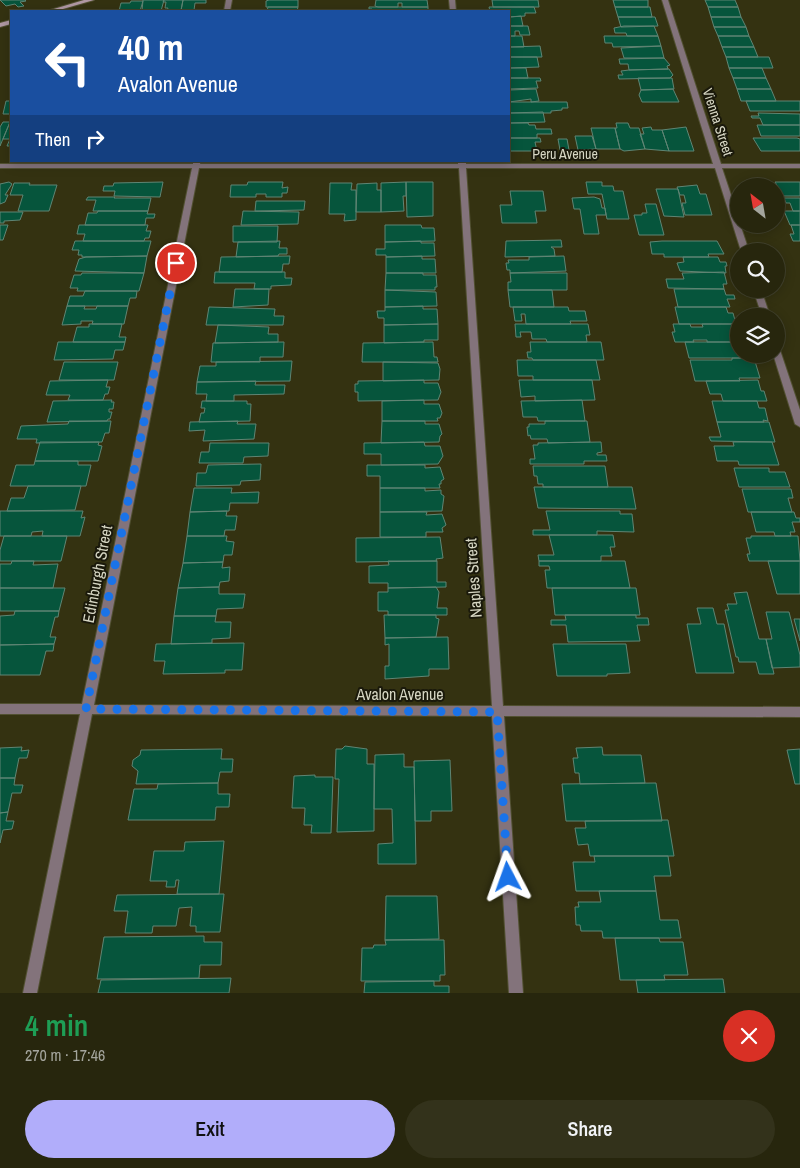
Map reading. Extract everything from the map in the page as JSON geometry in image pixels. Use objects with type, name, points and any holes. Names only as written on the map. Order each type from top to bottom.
[{"type":"main road","points":[[54,10],[91,0]]},
{"type":"street","name":"Vienna Street","points":[[665,0],[742,243]]},
{"type":"street","name":"Edinburgh Street","points":[[30,993],[196,164]]},
{"type":"street","name":"Peru Avenue","points":[[0,166],[462,164],[800,166]]},
{"type":"street","name":"Naples Street","points":[[462,164],[516,993]]},
{"type":"street","points":[[780,363],[800,424]]},
{"type":"street","name":"Avalon Avenue","points":[[0,709],[800,712]]},
{"type":"building","points":[[0,0],[26,1],[20,2],[24,6],[18,7],[15,4],[6,6]]},
{"type":"building","points":[[143,0],[164,0],[161,10],[142,10]]},
{"type":"building","points":[[164,0],[183,0],[181,10],[167,10],[168,8],[165,8],[166,2],[163,2]]},
{"type":"building","points":[[183,0],[206,0],[206,3],[195,3],[194,10],[181,10]]},
{"type":"building","points":[[298,0],[298,7],[266,7],[266,1]]},
{"type":"building","points":[[376,0],[427,0],[428,7],[402,7],[402,3],[398,3],[398,7],[378,7],[375,6]]},
{"type":"building","points":[[492,0],[538,0],[539,7],[493,7]]},
{"type":"building","points":[[613,0],[648,0],[648,7],[615,7]]},
{"type":"building","points":[[705,0],[735,0],[738,7],[708,7]]},
{"type":"building","points":[[131,1],[143,1],[140,10],[119,10],[121,3],[130,3]]},
{"type":"building","points":[[268,7],[298,7],[297,10],[267,10]]},
{"type":"building","points":[[369,7],[428,7],[428,10],[369,9]]},
{"type":"building","points":[[489,7],[534,7],[536,13],[525,13],[525,16],[510,17],[510,10],[490,10]]},
{"type":"building","points":[[615,7],[650,7],[652,17],[618,17]]},
{"type":"building","points":[[708,7],[738,7],[741,17],[711,17]]},
{"type":"building","points":[[521,16],[523,26],[510,26],[510,17]]},
{"type":"building","points":[[618,17],[655,17],[658,26],[621,27]]},
{"type":"building","points":[[711,17],[741,17],[746,27],[714,27]]},
{"type":"building","points":[[510,26],[528,26],[530,35],[520,35],[519,31],[515,31],[515,36],[510,36]]},
{"type":"building","points":[[654,26],[658,36],[627,36],[626,33],[615,33],[614,28]]},
{"type":"building","points":[[714,27],[746,27],[749,36],[718,36]]},
{"type":"building","points":[[510,36],[522,36],[524,47],[510,47]]},
{"type":"building","points":[[604,36],[658,36],[661,46],[613,47],[612,43],[605,43]]},
{"type":"building","points":[[718,36],[749,36],[754,47],[722,47]]},
{"type":"building","points":[[540,46],[542,57],[510,57],[510,47]]},
{"type":"building","points":[[661,46],[664,58],[624,58],[621,48]]},
{"type":"building","points":[[722,47],[754,47],[758,57],[726,57]]},
{"type":"building","points":[[510,57],[537,57],[539,67],[510,68]]},
{"type":"building","points":[[726,57],[769,57],[773,68],[729,68]]},
{"type":"building","points":[[664,58],[670,65],[667,66],[668,69],[629,70],[628,64],[620,64],[619,59]]},
{"type":"building","points":[[510,68],[526,68],[528,78],[510,78]]},
{"type":"building","points":[[729,68],[762,68],[766,78],[733,78]]},
{"type":"building","points":[[669,69],[673,75],[670,78],[619,79],[618,75],[623,75],[621,71],[629,70]]},
{"type":"building","points":[[510,78],[540,78],[541,81],[536,81],[538,88],[510,89]]},
{"type":"building","points":[[638,78],[672,78],[674,89],[641,90]]},
{"type":"building","points":[[733,78],[766,78],[771,89],[737,89]]},
{"type":"building","points":[[536,89],[539,101],[531,102],[531,99],[510,102],[510,90]]},
{"type":"building","points":[[673,89],[679,102],[642,102],[639,95],[641,90]]},
{"type":"building","points":[[737,89],[771,89],[776,101],[741,101]]},
{"type":"building","points":[[6,101],[10,101],[10,114],[3,114]]},
{"type":"building","points":[[746,101],[800,101],[800,111],[750,111]]},
{"type":"building","points":[[510,102],[567,102],[568,108],[551,111],[551,113],[510,113]]},
{"type":"building","points":[[543,112],[545,122],[510,123],[510,113]]},
{"type":"building","points":[[758,113],[800,114],[800,125],[763,125],[760,118],[752,118],[751,116],[759,116]]},
{"type":"building","points":[[3,122],[10,122],[0,146],[0,127]]},
{"type":"building","points":[[10,122],[10,139],[3,139]]},
{"type":"building","points":[[510,123],[528,123],[529,125],[535,125],[536,129],[551,129],[552,134],[537,134],[537,138],[510,138]]},
{"type":"building","points":[[616,123],[628,123],[630,128],[639,128],[645,149],[624,151],[620,149],[615,128],[617,128]]},
{"type":"building","points":[[757,125],[800,125],[800,136],[761,136]]},
{"type":"building","points":[[651,127],[652,130],[662,130],[669,151],[645,149],[640,134],[644,134],[642,128]]},
{"type":"building","points":[[686,127],[694,151],[669,151],[662,130]]},
{"type":"building","points":[[591,128],[615,128],[620,149],[596,149]]},
{"type":"building","points":[[575,136],[592,136],[596,149],[578,150]]},
{"type":"building","points":[[510,138],[540,138],[541,142],[535,142],[537,151],[510,151]]},
{"type":"building","points":[[753,138],[797,138],[800,139],[800,151],[761,151]]},
{"type":"building","points":[[558,139],[567,139],[569,150],[560,150]]},
{"type":"building","points":[[9,182],[12,184],[5,195],[8,195],[5,202],[0,204],[0,184]]},
{"type":"building","points":[[163,182],[160,197],[114,196],[115,191],[103,191],[104,186],[113,186],[114,183]]},
{"type":"building","points":[[248,182],[283,182],[282,188],[288,187],[287,193],[282,193],[282,197],[266,197],[266,194],[256,194],[256,197],[230,197],[231,185],[247,185]]},
{"type":"building","points":[[406,182],[433,182],[433,216],[407,217]]},
{"type":"building","points":[[406,182],[406,196],[403,196],[404,211],[381,212],[381,183]]},
{"type":"building","points":[[586,182],[602,182],[602,186],[613,186],[614,191],[623,191],[629,219],[607,219],[602,194],[588,194]]},
{"type":"building","points":[[785,182],[800,182],[800,196],[785,196]]},
{"type":"building","points":[[14,183],[57,185],[49,211],[18,211],[23,195],[10,195]]},
{"type":"building","points":[[330,183],[352,183],[351,190],[356,190],[356,220],[344,221],[345,214],[329,214]]},
{"type":"building","points":[[377,183],[377,190],[381,190],[381,212],[356,212],[357,184]]},
{"type":"building","points":[[697,185],[700,194],[706,194],[712,215],[685,215],[682,203],[686,203],[684,195],[680,195],[677,187]]},
{"type":"building","points":[[656,189],[678,189],[684,217],[664,216]]},
{"type":"building","points":[[510,191],[543,191],[546,211],[535,211],[537,223],[502,223],[500,205],[512,205]]},
{"type":"building","points":[[88,197],[151,198],[148,211],[93,211],[96,200],[86,200]]},
{"type":"building","points":[[594,197],[600,199],[602,208],[605,208],[606,215],[596,215],[599,234],[584,234],[580,209],[574,209],[572,198]]},
{"type":"building","points":[[785,198],[800,198],[800,211],[793,211],[790,203],[786,203]]},
{"type":"building","points":[[256,201],[305,201],[304,210],[255,211]]},
{"type":"building","points":[[645,204],[656,204],[664,235],[639,235],[634,215],[647,213]]},
{"type":"building","points":[[98,211],[148,211],[147,214],[155,214],[154,218],[146,218],[145,225],[85,225],[88,213],[97,213]]},
{"type":"building","points":[[243,211],[299,212],[298,224],[241,225]]},
{"type":"building","points":[[785,211],[800,211],[800,225],[790,225]]},
{"type":"building","points":[[0,212],[23,212],[20,220],[0,223]]},
{"type":"building","points":[[0,225],[8,225],[3,240],[0,240]]},
{"type":"building","points":[[79,225],[148,225],[146,231],[151,231],[149,238],[145,238],[144,241],[83,241],[85,234],[77,234]]},
{"type":"building","points":[[385,225],[421,225],[422,228],[434,228],[435,241],[385,242]]},
{"type":"building","points":[[791,225],[800,225],[800,241],[793,241],[790,234],[794,234]]},
{"type":"building","points":[[233,226],[278,226],[277,242],[233,242]]},
{"type":"building","points":[[561,240],[562,247],[551,247],[554,249],[555,256],[505,257],[506,241]]},
{"type":"building","points":[[75,241],[151,241],[147,256],[82,257],[82,255],[78,255],[79,250],[72,250]]},
{"type":"building","points":[[280,241],[279,248],[287,248],[287,254],[236,257],[238,242]]},
{"type":"building","points":[[421,241],[421,243],[434,243],[435,256],[386,257],[386,255],[376,255],[376,249],[385,249],[385,242]]},
{"type":"building","points":[[717,241],[724,254],[708,254],[709,257],[664,257],[664,254],[652,254],[650,242]]},
{"type":"building","points":[[147,256],[144,273],[75,271],[79,259],[86,257]]},
{"type":"building","points":[[290,256],[289,264],[283,264],[282,272],[219,272],[221,257]]},
{"type":"building","points":[[422,256],[422,259],[435,259],[436,273],[386,273],[386,257]]},
{"type":"building","points":[[564,256],[566,271],[510,273],[510,270],[507,270],[506,263],[509,263],[508,260]]},
{"type":"building","points":[[683,257],[718,257],[720,262],[726,262],[726,273],[680,271],[677,263],[684,262]]},
{"type":"building","points":[[215,272],[285,272],[285,278],[292,278],[291,285],[271,286],[271,289],[254,289],[255,283],[214,283]]},
{"type":"building","points":[[724,272],[727,284],[723,284],[724,289],[668,288],[666,279],[684,279],[682,273]]},
{"type":"building","points":[[82,273],[144,273],[139,291],[77,291],[78,288],[70,288],[74,275],[81,275]]},
{"type":"building","points":[[386,273],[436,275],[437,287],[435,287],[435,290],[385,290]]},
{"type":"building","points":[[510,273],[567,273],[567,290],[508,290],[508,282],[511,282]]},
{"type":"building","points":[[235,289],[269,289],[268,305],[233,307]]},
{"type":"building","points":[[674,289],[724,289],[726,295],[730,295],[730,298],[735,299],[727,299],[730,307],[678,307]]},
{"type":"building","points":[[385,290],[436,292],[437,306],[385,307]]},
{"type":"building","points":[[508,290],[552,290],[554,307],[510,307]]},
{"type":"building","points":[[85,291],[137,291],[136,298],[130,298],[128,306],[67,306],[70,296],[83,296]]},
{"type":"building","points":[[67,306],[85,306],[84,309],[96,309],[97,306],[128,306],[124,324],[92,324],[93,321],[81,321],[81,324],[62,325]]},
{"type":"building","points":[[423,306],[423,309],[437,309],[438,324],[384,325],[384,318],[378,318],[377,311],[385,311],[385,307]]},
{"type":"building","points":[[209,307],[275,309],[274,316],[284,316],[283,325],[206,325]]},
{"type":"building","points":[[513,307],[568,307],[569,311],[585,311],[587,321],[570,321],[571,324],[526,324],[525,314],[521,314],[522,321],[515,321]]},
{"type":"building","points":[[675,307],[726,307],[728,313],[730,313],[730,324],[679,324]]},
{"type":"building","points":[[89,324],[122,324],[119,337],[126,337],[125,342],[73,342],[77,327],[89,327]]},
{"type":"building","points":[[438,324],[438,340],[384,343],[384,325]]},
{"type":"building","points":[[515,324],[588,324],[590,335],[586,335],[587,342],[547,342],[546,339],[532,339],[531,332],[520,332],[521,337],[516,337]]},
{"type":"building","points":[[673,324],[690,324],[691,327],[703,327],[702,324],[730,324],[730,342],[693,340],[694,342],[675,342],[672,332],[675,332]]},
{"type":"building","points":[[218,325],[269,327],[268,334],[278,334],[278,342],[215,343]]},
{"type":"building","points":[[58,342],[125,342],[123,350],[115,350],[113,359],[54,360]]},
{"type":"building","points":[[284,342],[283,357],[260,357],[260,362],[211,362],[213,343]]},
{"type":"building","points":[[433,342],[434,357],[437,357],[438,362],[362,362],[363,343]]},
{"type":"building","points":[[530,342],[601,342],[604,360],[533,360],[528,358],[527,352],[531,352]]},
{"type":"building","points":[[685,342],[730,342],[730,358],[689,358]]},
{"type":"building","points":[[517,360],[596,360],[600,380],[533,380],[533,376],[518,376]]},
{"type":"building","points":[[690,360],[730,360],[730,363],[756,363],[760,378],[739,378],[740,381],[695,381]]},
{"type":"building","points":[[292,361],[290,381],[197,382],[200,366],[216,366],[216,362]]},
{"type":"building","points":[[64,362],[118,362],[114,380],[59,380]]},
{"type":"building","points":[[383,362],[438,363],[440,369],[439,380],[383,381]]},
{"type":"building","points":[[108,380],[106,387],[110,387],[108,394],[105,394],[103,400],[68,400],[70,395],[46,395],[50,381]]},
{"type":"building","points":[[424,380],[424,383],[438,383],[441,392],[438,400],[358,401],[358,392],[355,392],[355,384],[358,384],[358,381]]},
{"type":"building","points":[[519,380],[592,380],[595,400],[535,401],[535,396],[521,397]]},
{"type":"building","points":[[758,380],[761,391],[764,391],[767,401],[723,401],[721,394],[710,394],[706,381]]},
{"type":"building","points":[[256,381],[255,385],[285,385],[284,394],[234,395],[234,401],[206,401],[207,394],[196,394],[197,382]]},
{"type":"building","points":[[112,400],[111,402],[114,402],[113,409],[109,409],[109,412],[112,412],[110,419],[107,421],[47,422],[53,401]]},
{"type":"building","points":[[424,400],[424,404],[439,404],[442,413],[440,418],[437,418],[438,421],[382,421],[382,401]]},
{"type":"building","points":[[582,400],[585,421],[538,421],[537,417],[523,417],[521,401]]},
{"type":"building","points":[[202,401],[247,401],[247,404],[251,404],[250,421],[199,422],[201,413],[204,413],[205,408],[201,408]]},
{"type":"building","points":[[712,401],[757,401],[759,408],[765,408],[768,421],[717,422]]},
{"type":"building","points":[[69,421],[111,421],[109,433],[105,433],[102,442],[36,443],[37,439],[17,439],[21,426],[68,424]]},
{"type":"building","points":[[238,421],[237,424],[256,424],[254,439],[203,441],[205,430],[189,431],[190,422]]},
{"type":"building","points":[[382,421],[425,421],[425,424],[439,424],[442,434],[439,442],[381,443]]},
{"type":"building","points":[[545,421],[587,421],[590,442],[548,443],[547,439],[531,439],[530,435],[528,436],[527,427],[529,427],[529,424],[545,424]]},
{"type":"building","points":[[717,422],[769,422],[775,442],[711,441],[709,437],[721,437]]},
{"type":"building","points":[[40,442],[99,442],[98,445],[102,446],[98,461],[35,461]]},
{"type":"building","points":[[424,442],[425,446],[440,446],[443,456],[438,464],[381,465],[381,454],[364,454],[364,443]]},
{"type":"building","points":[[601,442],[602,452],[597,453],[597,455],[606,455],[607,461],[584,461],[584,464],[530,464],[530,459],[535,459],[533,445],[538,445],[538,443]]},
{"type":"building","points":[[733,442],[772,442],[779,465],[739,465],[738,461],[717,461],[714,446],[734,446]]},
{"type":"building","points":[[210,443],[269,443],[268,456],[244,457],[243,463],[199,463],[201,452],[209,452]]},
{"type":"building","points":[[35,461],[78,461],[78,465],[91,465],[86,486],[10,486],[16,465],[34,465]]},
{"type":"building","points":[[261,464],[260,480],[241,481],[240,485],[196,486],[197,473],[206,473],[208,465]]},
{"type":"building","points":[[367,465],[425,465],[425,468],[440,467],[444,479],[439,484],[440,488],[380,488],[380,476],[367,476]]},
{"type":"building","points":[[533,466],[605,466],[608,487],[543,487],[543,484],[538,484],[537,476],[534,476]]},
{"type":"building","points":[[734,468],[769,468],[769,472],[785,472],[790,487],[739,487]]},
{"type":"building","points":[[28,486],[81,486],[75,510],[7,511],[11,498],[24,498]]},
{"type":"building","points":[[534,487],[632,487],[636,509],[538,508]]},
{"type":"building","points":[[194,488],[232,488],[231,493],[259,492],[258,503],[230,503],[229,511],[190,512]]},
{"type":"building","points":[[380,488],[425,488],[425,491],[441,490],[441,494],[444,496],[442,511],[380,512]]},
{"type":"building","points":[[742,489],[791,489],[793,498],[788,498],[792,512],[748,512]]},
{"type":"building","points":[[0,511],[83,511],[81,518],[85,517],[80,536],[42,536],[43,531],[32,532],[31,536],[0,536]]},
{"type":"building","points":[[227,511],[226,516],[237,516],[235,530],[225,530],[224,536],[187,536],[190,512]]},
{"type":"building","points":[[546,511],[620,511],[620,514],[632,514],[634,532],[597,531],[597,535],[533,535],[533,530],[550,530]]},
{"type":"building","points":[[380,512],[427,512],[426,515],[442,514],[446,525],[442,528],[443,532],[426,532],[426,537],[380,537]]},
{"type":"building","points":[[751,512],[794,512],[796,518],[800,518],[800,522],[792,522],[795,532],[790,532],[791,536],[775,536],[774,532],[756,532]]},
{"type":"building","points":[[549,535],[613,535],[615,547],[610,547],[612,556],[601,556],[601,561],[539,561],[538,555],[554,555]]},
{"type":"building","points":[[4,536],[67,536],[61,561],[0,561],[0,550]]},
{"type":"building","points":[[187,536],[227,536],[226,541],[234,542],[232,555],[224,555],[223,562],[183,563]]},
{"type":"building","points":[[751,536],[798,536],[800,561],[749,561],[747,554],[750,554],[746,538],[751,538]]},
{"type":"building","points":[[440,537],[443,558],[436,559],[437,561],[356,562],[356,538]]},
{"type":"building","points":[[12,561],[34,561],[33,565],[58,564],[53,588],[0,588],[0,564],[11,564]]},
{"type":"building","points":[[388,561],[437,561],[437,582],[446,582],[446,587],[388,588],[388,583],[369,583],[369,566],[389,565]]},
{"type":"building","points":[[539,561],[625,561],[630,588],[547,588],[545,570],[550,570],[549,566],[539,566]]},
{"type":"building","points":[[768,561],[800,561],[800,594],[777,594]]},
{"type":"building","points":[[223,562],[222,568],[230,567],[229,581],[220,582],[219,587],[178,588],[183,563]]},
{"type":"building","points":[[219,587],[219,594],[245,594],[243,608],[217,609],[216,616],[174,616],[178,588]]},
{"type":"building","points":[[436,587],[439,592],[437,608],[447,608],[447,615],[388,615],[388,611],[378,611],[378,592],[388,592],[388,588]]},
{"type":"building","points":[[0,588],[65,588],[59,611],[0,611]]},
{"type":"building","points":[[552,588],[636,588],[640,615],[555,615]]},
{"type":"building","points":[[747,592],[759,639],[766,639],[774,674],[759,674],[756,662],[739,662],[738,657],[736,657],[725,610],[729,610],[727,604],[737,604],[734,593]]},
{"type":"building","points":[[697,608],[713,608],[717,624],[724,624],[734,673],[696,673],[687,624],[701,624]]},
{"type":"building","points":[[15,611],[59,611],[58,617],[55,617],[50,637],[56,637],[54,644],[0,645],[0,616],[14,615]]},
{"type":"building","points":[[766,612],[789,612],[800,655],[800,667],[772,668],[766,639],[772,639]]},
{"type":"building","points":[[384,615],[436,615],[436,618],[439,619],[436,637],[385,638]]},
{"type":"building","points":[[565,615],[636,615],[636,618],[648,618],[649,625],[637,625],[640,641],[568,642],[566,625],[551,625],[551,620],[566,620]]},
{"type":"building","points":[[174,616],[216,616],[215,622],[231,622],[230,638],[212,639],[212,643],[171,644]]},
{"type":"building","points":[[794,619],[800,619],[800,641]]},
{"type":"building","points":[[448,637],[449,669],[429,669],[429,676],[385,679],[385,666],[389,666],[389,644],[385,645],[385,638]]},
{"type":"building","points":[[244,643],[242,670],[225,670],[225,673],[163,674],[165,661],[154,661],[156,644]]},
{"type":"building","points":[[54,644],[53,651],[46,651],[40,675],[0,675],[0,645]]},
{"type":"building","points":[[553,644],[626,644],[630,673],[607,674],[607,676],[557,676]]},
{"type":"building","points":[[345,746],[367,749],[367,764],[374,764],[374,831],[337,832],[339,779],[335,779],[336,749],[342,749]]},
{"type":"building","points":[[22,747],[21,751],[29,750],[27,758],[19,758],[15,778],[0,778],[0,748]]},
{"type":"building","points":[[602,747],[603,755],[641,755],[645,783],[580,784],[579,773],[575,773],[573,758],[578,758],[576,748]]},
{"type":"building","points":[[222,749],[221,759],[233,759],[232,772],[220,772],[218,783],[136,784],[138,771],[132,766],[133,760],[140,755],[141,750]]},
{"type":"building","points":[[800,749],[800,784],[795,784],[787,750]]},
{"type":"building","points":[[404,754],[404,767],[414,767],[416,864],[378,864],[378,844],[393,843],[392,809],[374,809],[375,755]]},
{"type":"building","points":[[450,760],[452,811],[431,811],[431,821],[415,821],[414,761]]},
{"type":"building","points":[[315,775],[315,777],[333,777],[331,833],[311,833],[312,825],[304,825],[305,808],[292,808],[294,776]]},
{"type":"building","points":[[0,778],[15,778],[14,785],[23,785],[21,793],[12,793],[8,812],[0,813]]},
{"type":"building","points":[[218,783],[218,794],[230,794],[229,807],[216,807],[215,820],[128,820],[134,789],[157,789],[158,784]]},
{"type":"building","points":[[656,783],[662,821],[566,821],[562,784]]},
{"type":"building","points":[[8,812],[6,821],[14,821],[12,829],[3,830],[0,843],[0,813]]},
{"type":"building","points":[[668,820],[674,856],[590,856],[588,844],[578,845],[575,828],[586,828],[585,821]]},
{"type":"building","points":[[224,841],[219,894],[177,894],[179,880],[176,880],[175,887],[166,887],[167,881],[150,881],[154,851],[184,851],[185,842]]},
{"type":"building","points":[[594,856],[668,856],[671,876],[654,876],[656,891],[576,891],[573,862],[595,862]]},
{"type":"building","points":[[599,891],[656,891],[660,920],[678,920],[681,938],[603,938],[602,931],[581,931],[580,925],[576,925],[575,907],[579,907],[578,902],[601,902]]},
{"type":"building","points":[[224,894],[220,932],[196,932],[196,926],[190,926],[192,907],[179,908],[176,926],[153,926],[152,933],[125,933],[128,911],[114,911],[117,895]]},
{"type":"building","points":[[386,896],[437,896],[439,939],[385,940]]},
{"type":"building","points":[[204,936],[204,942],[222,942],[221,965],[200,965],[199,978],[97,979],[104,937]]},
{"type":"building","points":[[615,938],[659,938],[660,942],[683,942],[688,975],[664,975],[665,980],[620,980]]},
{"type":"building","points":[[385,940],[444,940],[445,975],[440,975],[440,981],[361,981],[362,948],[386,945]]},
{"type":"building","points":[[231,978],[229,993],[98,993],[101,980]]},
{"type":"building","points":[[723,979],[725,993],[638,993],[636,980]]},
{"type":"building","points":[[434,981],[434,986],[449,986],[449,993],[364,993],[365,982]]},
{"type":"route","points":[[176,263],[86,709],[497,712],[508,877]]}]
